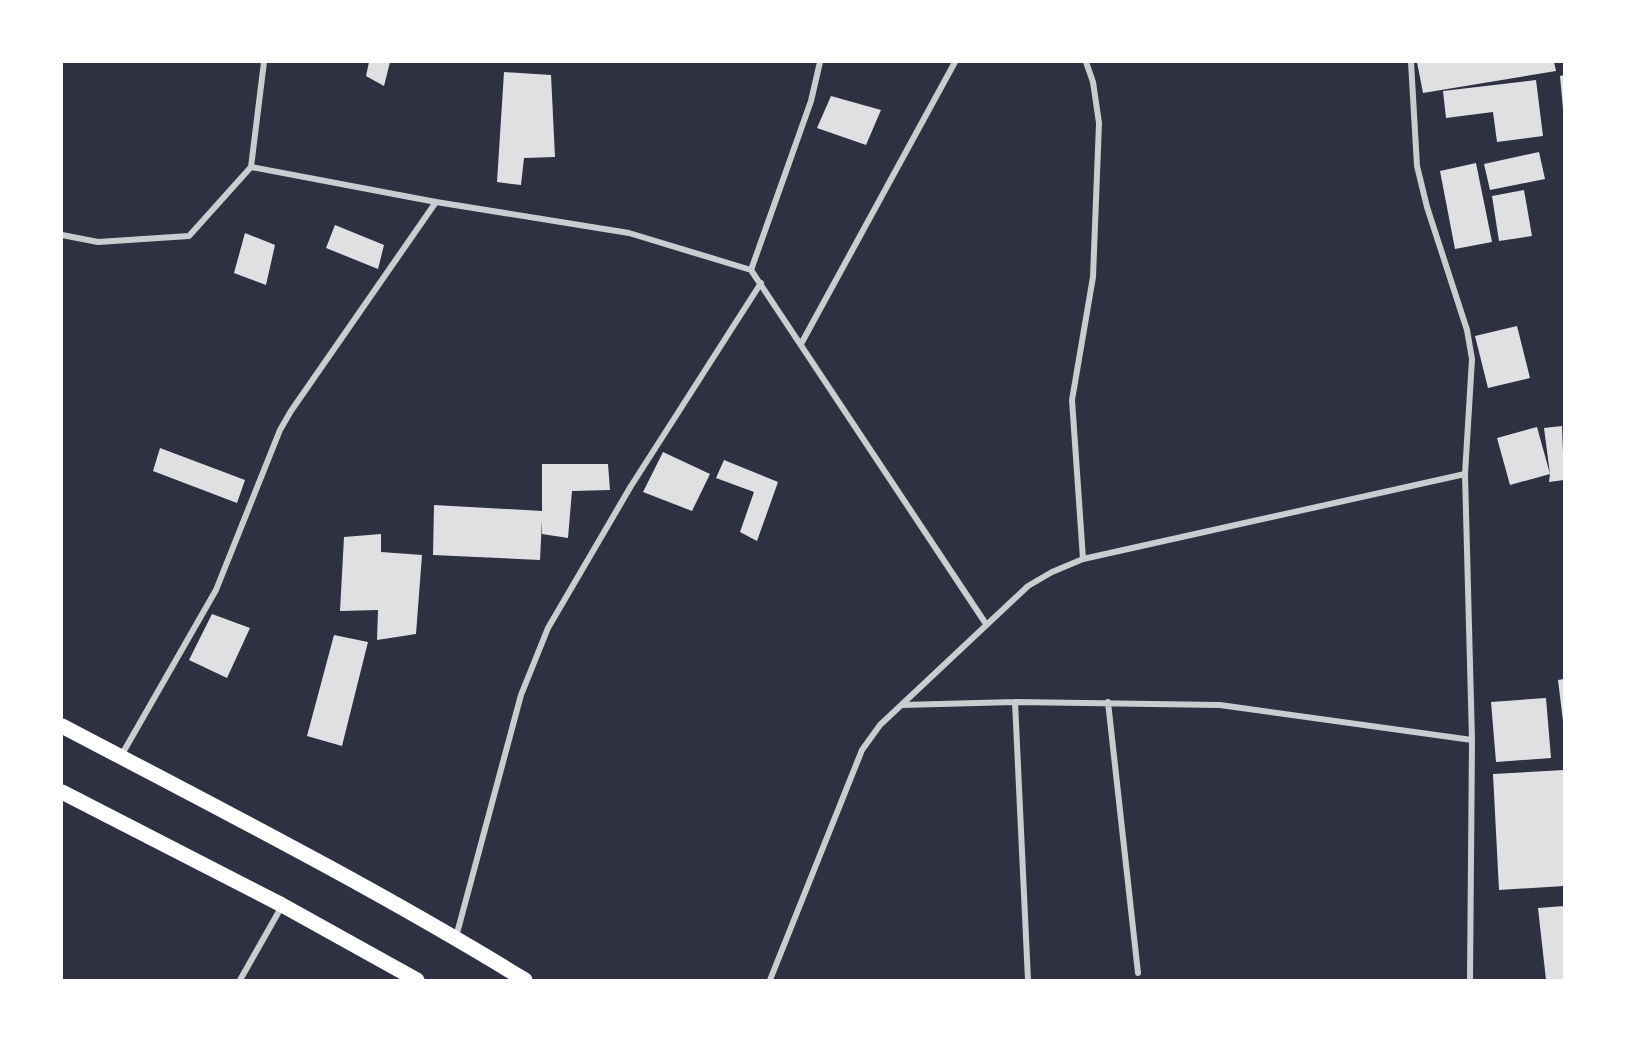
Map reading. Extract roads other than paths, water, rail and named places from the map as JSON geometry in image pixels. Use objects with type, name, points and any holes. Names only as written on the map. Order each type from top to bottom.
[{"type":"main road","points":[[62,726],[215,805],[456,938],[525,981]]},
{"type":"main road","points":[[62,792],[282,905],[417,981]]},
{"type":"street","points":[[62,235],[98,242],[189,236],[250,167],[264,62]]},
{"type":"street","points":[[751,270],[811,101],[820,62]]},
{"type":"street","points":[[801,344],[955,62]]},
{"type":"street","points":[[1083,559],[1072,399],[1093,277],[1099,123],[1086,62]]},
{"type":"street","points":[[1411,62],[1417,166],[1427,207],[1467,330],[1472,359],[1465,474],[1472,740],[1470,981]]},
{"type":"street","points":[[250,167],[436,202],[628,233],[751,270],[986,624]]},
{"type":"street","points":[[120,757],[216,591],[285,420],[436,202]]},
{"type":"street","points":[[456,938],[521,696],[548,628],[631,486],[761,283]]},
{"type":"street","points":[[770,981],[862,750],[880,725],[1028,586],[1052,572],[1083,559],[1465,474]]},
{"type":"street","points":[[1015,702],[1028,981]]},
{"type":"street","points":[[901,705],[1108,702],[1220,705],[1472,740]]},
{"type":"street","points":[[1108,702],[1138,973]]},
{"type":"street","points":[[240,981],[282,905]]}]
